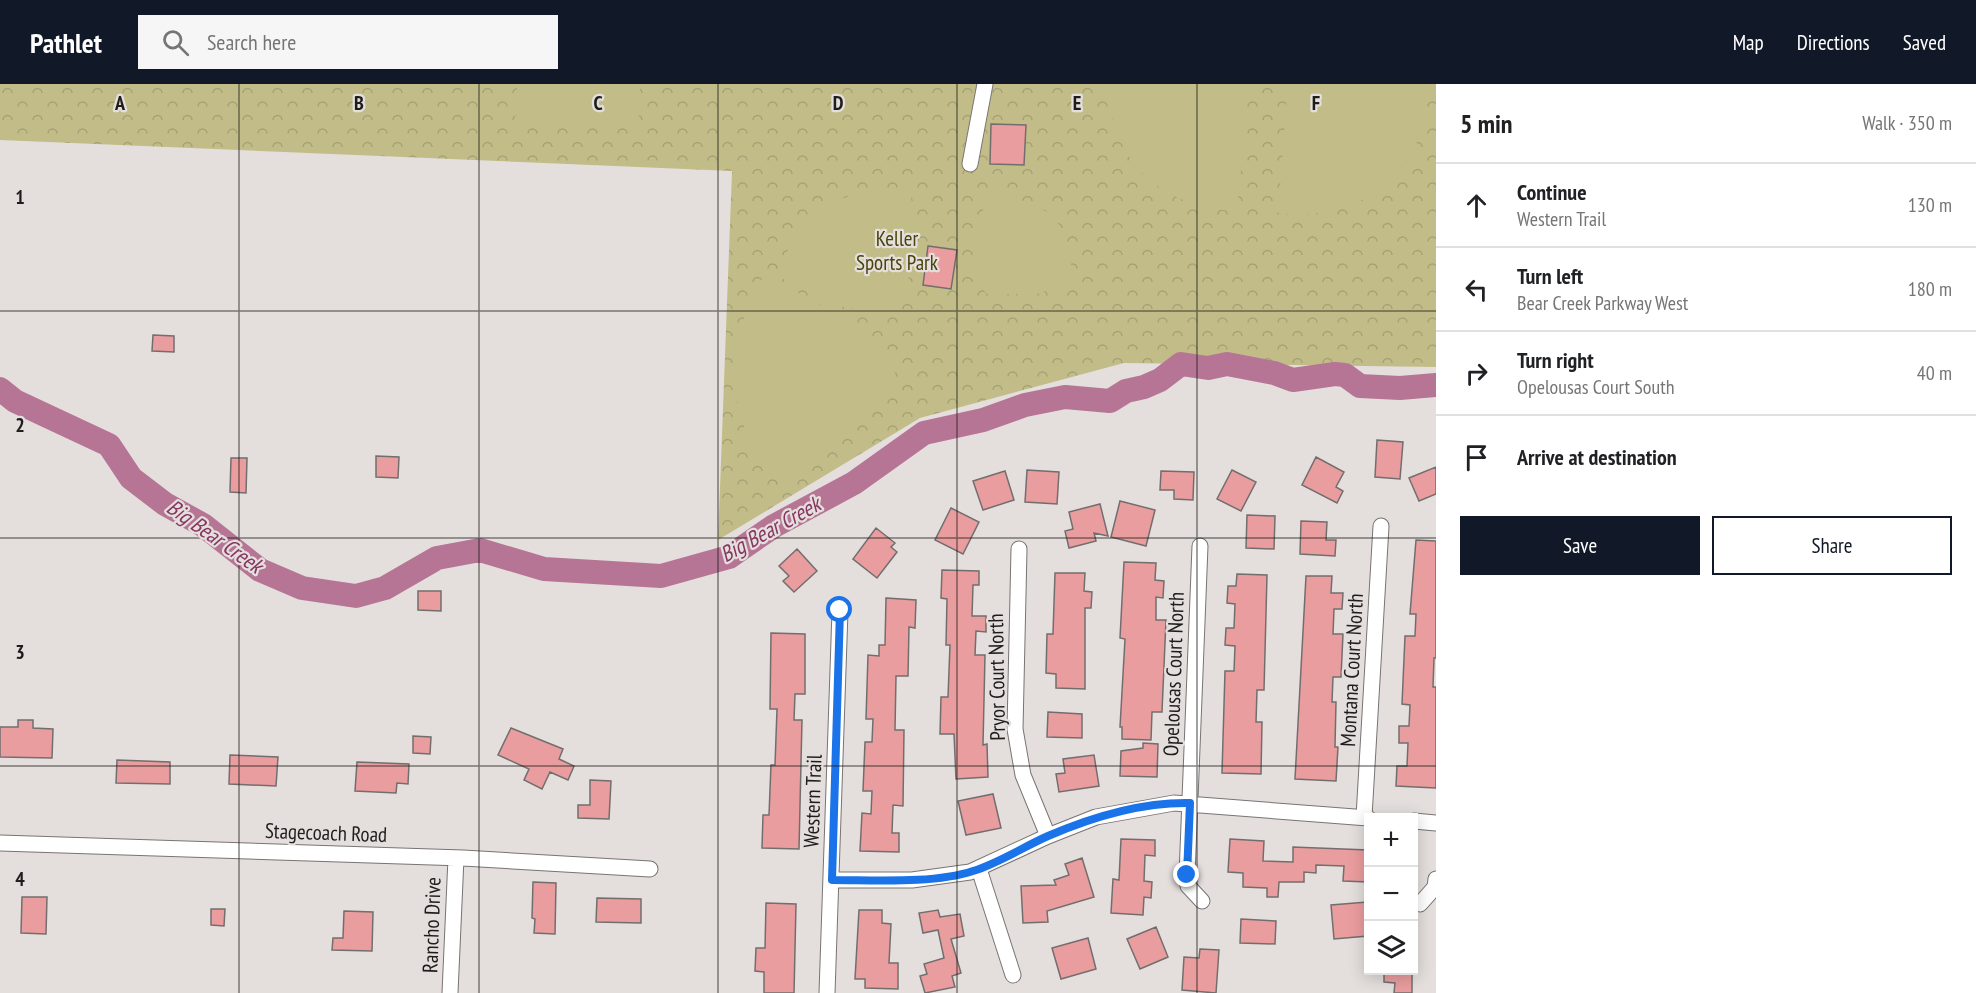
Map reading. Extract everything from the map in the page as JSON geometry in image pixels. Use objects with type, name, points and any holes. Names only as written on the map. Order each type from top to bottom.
[{"type":"street","points":[[970,164],[985,84]]},
{"type":"street","name":"Montana Court North","points":[[1366,813],[1381,525]]},
{"type":"street","name":"Opelousas Court North","points":[[1200,546],[1188,886],[1202,901]]},
{"type":"street","name":"Pryor Court North","points":[[1019,549],[1015,729],[1023,775],[1048,836]]},
{"type":"street","name":"Western Trail","points":[[827,993],[840,610]]},
{"type":"street","points":[[832,880],[912,880],[979,869],[1048,836],[1096,817],[1149,806],[1190,803],[1364,818]]},
{"type":"street","points":[[1418,821],[1436,823]]},
{"type":"street","name":"Stagecoach Road","points":[[0,843],[456,858],[650,869]]},
{"type":"street","name":"Rancho Drive","points":[[450,993],[456,858]]},
{"type":"street","points":[[979,869],[1013,975]]},
{"type":"street","points":[[1420,904],[1435,888],[1436,879]]},
{"type":"green space","name":"Keller Sports Park","points":[[0,84],[1436,84],[1436,367],[1124,363],[920,418],[718,540],[732,171],[0,140]]},
{"type":"green space","points":[[517,84],[640,84],[639,120],[631,126],[515,123]]},
{"type":"green space","points":[[1108,84],[1249,84],[1237,211],[1210,208],[1185,201],[1163,190],[1145,175],[1129,157],[1118,135],[1111,111]]},
{"type":"green space","points":[[1288,84],[1381,84],[1428,89],[1425,119],[1416,145],[1402,168],[1383,186],[1361,200],[1336,210],[1308,214],[1278,213]]},
{"type":"green space","points":[[865,190],[911,193],[914,249],[904,302],[885,315],[830,304],[780,277],[791,245],[809,220],[835,203]]},
{"type":"green space","points":[[988,195],[1026,201],[1053,217],[1062,229],[1068,244],[1071,282],[1037,294],[987,294],[974,280],[976,230]]},
{"type":"green space","points":[[765,274],[861,328],[894,357],[895,379],[843,435],[780,481],[757,453],[746,432],[739,410],[736,386],[739,339],[745,316]]},
{"type":"building","points":[[991,124],[1026,125],[1024,165],[990,164]]},
{"type":"building","points":[[928,246],[957,250],[951,289],[923,285]]},
{"type":"building","points":[[153,335],[174,336],[174,352],[152,351]]},
{"type":"building","points":[[1377,440],[1403,442],[1400,479],[1375,477]]},
{"type":"building","points":[[376,456],[399,457],[398,478],[376,477]]},
{"type":"building","points":[[1316,457],[1344,472],[1336,487],[1343,491],[1337,503],[1302,485]]},
{"type":"building","points":[[231,458],[247,458],[246,493],[230,492]]},
{"type":"building","points":[[1436,467],[1436,494],[1419,501],[1409,478]]},
{"type":"building","points":[[1027,470],[1059,472],[1057,504],[1025,502]]},
{"type":"building","points":[[1232,470],[1256,482],[1241,511],[1217,499]]},
{"type":"building","points":[[1005,471],[1014,500],[983,510],[973,481]]},
{"type":"building","points":[[1161,471],[1194,472],[1193,500],[1174,499],[1174,490],[1160,490]]},
{"type":"building","points":[[1120,501],[1155,510],[1146,546],[1111,537]]},
{"type":"building","points":[[1100,504],[1108,536],[1094,533],[1096,541],[1069,548],[1065,531],[1073,529],[1069,512]]},
{"type":"building","points":[[951,508],[979,522],[963,554],[935,540]]},
{"type":"building","points":[[1247,515],[1275,516],[1274,549],[1246,548]]},
{"type":"building","points":[[1301,521],[1327,522],[1326,540],[1336,540],[1335,556],[1300,554]]},
{"type":"building","points":[[876,528],[895,543],[891,547],[897,552],[877,578],[853,559]]},
{"type":"building","points":[[1416,540],[1436,541],[1436,658],[1434,658],[1433,687],[1436,687],[1436,788],[1396,786],[1397,766],[1407,766],[1408,743],[1399,743],[1399,726],[1409,726],[1410,705],[1402,704],[1405,636],[1415,636],[1416,614],[1410,614]]},
{"type":"building","points":[[797,549],[817,571],[794,592],[783,581],[789,576],[779,566]]},
{"type":"building","points":[[1124,562],[1156,563],[1155,580],[1164,581],[1163,598],[1156,597],[1156,620],[1166,620],[1162,712],[1152,712],[1151,740],[1122,739],[1122,727],[1120,727],[1125,639],[1120,638]]},
{"type":"building","points":[[942,570],[979,571],[979,585],[973,585],[972,616],[986,616],[986,632],[976,631],[975,655],[985,655],[983,745],[987,744],[988,777],[956,779],[954,734],[940,734],[941,697],[948,697],[950,645],[946,645],[947,599],[941,598]]},
{"type":"building","points":[[1055,573],[1085,573],[1084,591],[1092,592],[1091,608],[1085,608],[1085,689],[1056,688],[1056,674],[1046,673],[1047,634],[1053,634]]},
{"type":"building","points":[[1237,574],[1267,575],[1264,690],[1257,690],[1256,722],[1262,722],[1261,774],[1222,773],[1225,671],[1234,671],[1235,646],[1225,645],[1226,628],[1234,628],[1235,604],[1227,603],[1228,586],[1236,586]]},
{"type":"building","points":[[1306,576],[1332,576],[1331,593],[1343,593],[1342,609],[1334,609],[1333,634],[1343,634],[1341,677],[1333,677],[1332,702],[1336,702],[1335,747],[1338,747],[1336,781],[1295,779]]},
{"type":"building","points":[[418,591],[441,591],[441,611],[418,610]]},
{"type":"building","points":[[886,598],[916,600],[915,628],[909,627],[908,676],[896,676],[895,730],[904,730],[903,806],[893,805],[892,833],[899,833],[899,852],[860,851],[862,813],[871,814],[872,791],[863,791],[865,742],[872,742],[873,719],[866,719],[868,655],[879,656],[879,645],[885,645]]},
{"type":"building","points":[[771,633],[805,634],[805,694],[795,694],[794,720],[802,720],[799,849],[762,848],[763,815],[769,815],[771,765],[775,765],[777,709],[770,709]]},
{"type":"building","points":[[1048,712],[1082,714],[1082,738],[1047,737]]},
{"type":"building","points":[[18,720],[33,720],[33,728],[53,729],[52,758],[0,757],[0,727],[18,727]]},
{"type":"building","points":[[511,728],[563,749],[559,759],[574,766],[568,780],[550,772],[542,789],[524,780],[529,769],[498,755]]},
{"type":"building","points":[[413,736],[431,737],[430,754],[413,753]]},
{"type":"building","points":[[1143,743],[1158,744],[1157,777],[1120,776],[1121,751],[1143,748]]},
{"type":"building","points":[[230,755],[278,757],[276,786],[229,784]]},
{"type":"building","points":[[1094,755],[1099,786],[1059,792],[1056,774],[1065,773],[1063,759]]},
{"type":"building","points":[[117,760],[170,762],[170,784],[116,783]]},
{"type":"building","points":[[357,762],[409,764],[408,784],[397,783],[396,793],[355,791]]},
{"type":"building","points":[[590,780],[611,781],[609,819],[578,818],[578,805],[590,805]]},
{"type":"building","points":[[993,794],[1001,828],[966,835],[958,801]]},
{"type":"building","points":[[1121,839],[1155,840],[1155,856],[1145,855],[1144,881],[1152,882],[1151,898],[1144,897],[1143,915],[1111,913],[1113,879],[1119,880]]},
{"type":"building","points":[[1230,839],[1264,841],[1263,861],[1293,862],[1293,847],[1364,850],[1364,882],[1343,881],[1344,866],[1316,865],[1316,873],[1304,872],[1304,882],[1279,882],[1278,897],[1267,897],[1267,888],[1243,887],[1243,873],[1228,872]]},
{"type":"building","points":[[1082,858],[1094,897],[1047,911],[1048,922],[1023,923],[1021,886],[1056,885],[1054,880],[1069,875],[1065,864]]},
{"type":"building","points":[[533,882],[556,883],[555,934],[534,933]]},
{"type":"building","points":[[22,897],[47,897],[46,934],[21,933]]},
{"type":"building","points":[[597,898],[641,899],[641,923],[596,922]]},
{"type":"building","points":[[1364,902],[1364,936],[1334,939],[1331,905]]},
{"type":"building","points":[[766,903],[796,904],[794,993],[764,993],[764,972],[755,971],[756,948],[765,948]]},
{"type":"building","points":[[211,909],[225,909],[224,926],[211,925]]},
{"type":"building","points":[[859,910],[882,910],[882,923],[891,924],[889,963],[898,963],[898,989],[865,988],[865,979],[855,979]]},
{"type":"building","points":[[938,910],[940,917],[960,914],[964,936],[951,939],[961,973],[952,976],[955,987],[925,993],[920,976],[927,974],[924,964],[944,958],[938,930],[923,933],[919,913]]},
{"type":"building","points":[[344,911],[373,912],[372,951],[332,950],[333,938],[343,938]]},
{"type":"building","points":[[1241,919],[1276,921],[1275,944],[1240,943]]},
{"type":"building","points":[[1156,927],[1168,957],[1140,969],[1127,939]]},
{"type":"building","points":[[1088,938],[1096,969],[1061,979],[1052,948]]},
{"type":"building","points":[[1200,949],[1219,950],[1216,993],[1182,990],[1184,957],[1199,958]]},
{"type":"building","points":[[1384,975],[1412,975],[1412,993],[1394,993],[1395,983],[1384,982]]},
{"type":"waterway","name":"Big Bear Creek","points":[[0,389],[15,401],[109,445],[131,478],[165,504],[203,525],[260,570],[302,588],[356,596],[385,588],[437,558],[480,550],[544,569],[661,576],[729,557],[774,526],[854,483],[924,433],[983,420],[1025,405],[1065,397],[1110,401],[1126,391],[1160,380],[1181,364],[1208,368],[1227,364],[1274,373],[1293,380],[1335,374],[1345,375],[1360,386],[1400,388],[1436,385]]},
{"type":"route","points":[[840,610],[832,880],[912,880],[970,872],[1096,817],[1174,803],[1190,803],[1187,875]]}]
